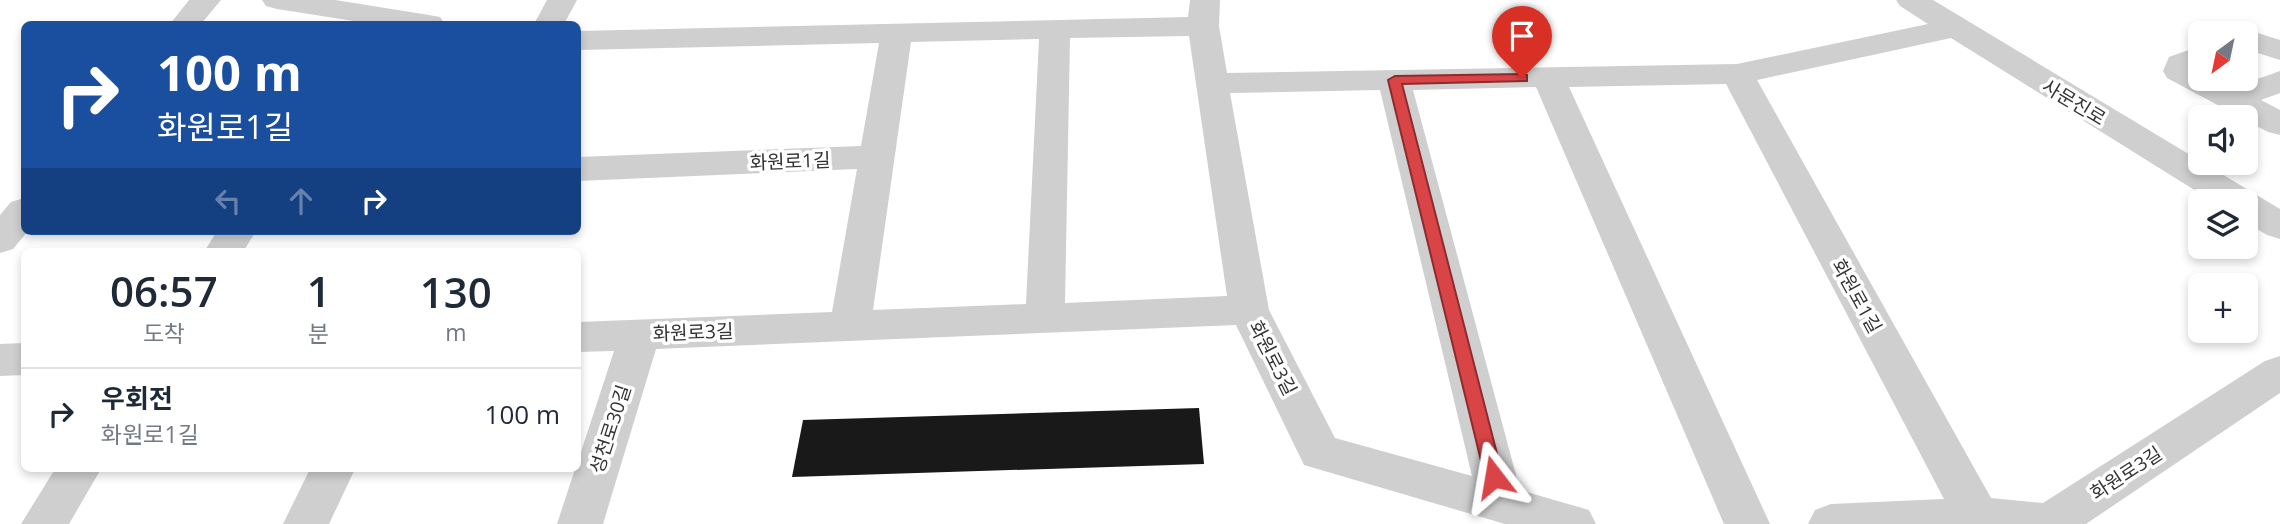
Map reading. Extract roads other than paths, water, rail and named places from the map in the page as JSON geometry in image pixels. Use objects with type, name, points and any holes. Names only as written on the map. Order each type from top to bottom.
[{"type":"street","points":[[188,21],[206,0]]},
{"type":"street","points":[[277,0],[381,21]]},
{"type":"street","points":[[551,21],[562,0]]},
{"type":"street","name":"사문진로","points":[[1911,0],[1952,28],[2219,189]]},
{"type":"street","points":[[581,40],[1055,29],[1204,13],[1212,83],[1249,310]]},
{"type":"street","points":[[1212,83],[1737,74],[1952,28]]},
{"type":"street","points":[[1045,318],[1055,29]]},
{"type":"street","points":[[850,326],[897,33]]},
{"type":"street","points":[[2258,43],[2280,50]]},
{"type":"street","points":[[2188,61],[2180,64],[2179,71],[2188,76]]},
{"type":"street","name":"화원로1길","points":[[1737,74],[1978,517]]},
{"type":"street","points":[[1548,77],[1747,524]]},
{"type":"street","points":[[1395,80],[1501,503]]},
{"type":"street","points":[[2235,99],[2280,81]]},
{"type":"street","points":[[2219,91],[2280,124]]},
{"type":"street","name":"화원로1길","points":[[581,169],[877,157]]},
{"type":"street","points":[[2258,213],[2280,226]]},
{"type":"street","points":[[0,240],[21,215]]},
{"type":"street","name":"화원로3길","points":[[581,337],[1249,310],[1320,452],[1573,524]]},
{"type":"street","name":"성천로30길","points":[[580,524],[640,334]]},
{"type":"street","points":[[0,360],[21,359]]},
{"type":"street","name":"화원로3길","points":[[1832,524],[1978,517],[2050,524],[2280,372]]},
{"type":"street","points":[[44,524],[77,472]]},
{"type":"street","points":[[306,524],[332,472]]}]
